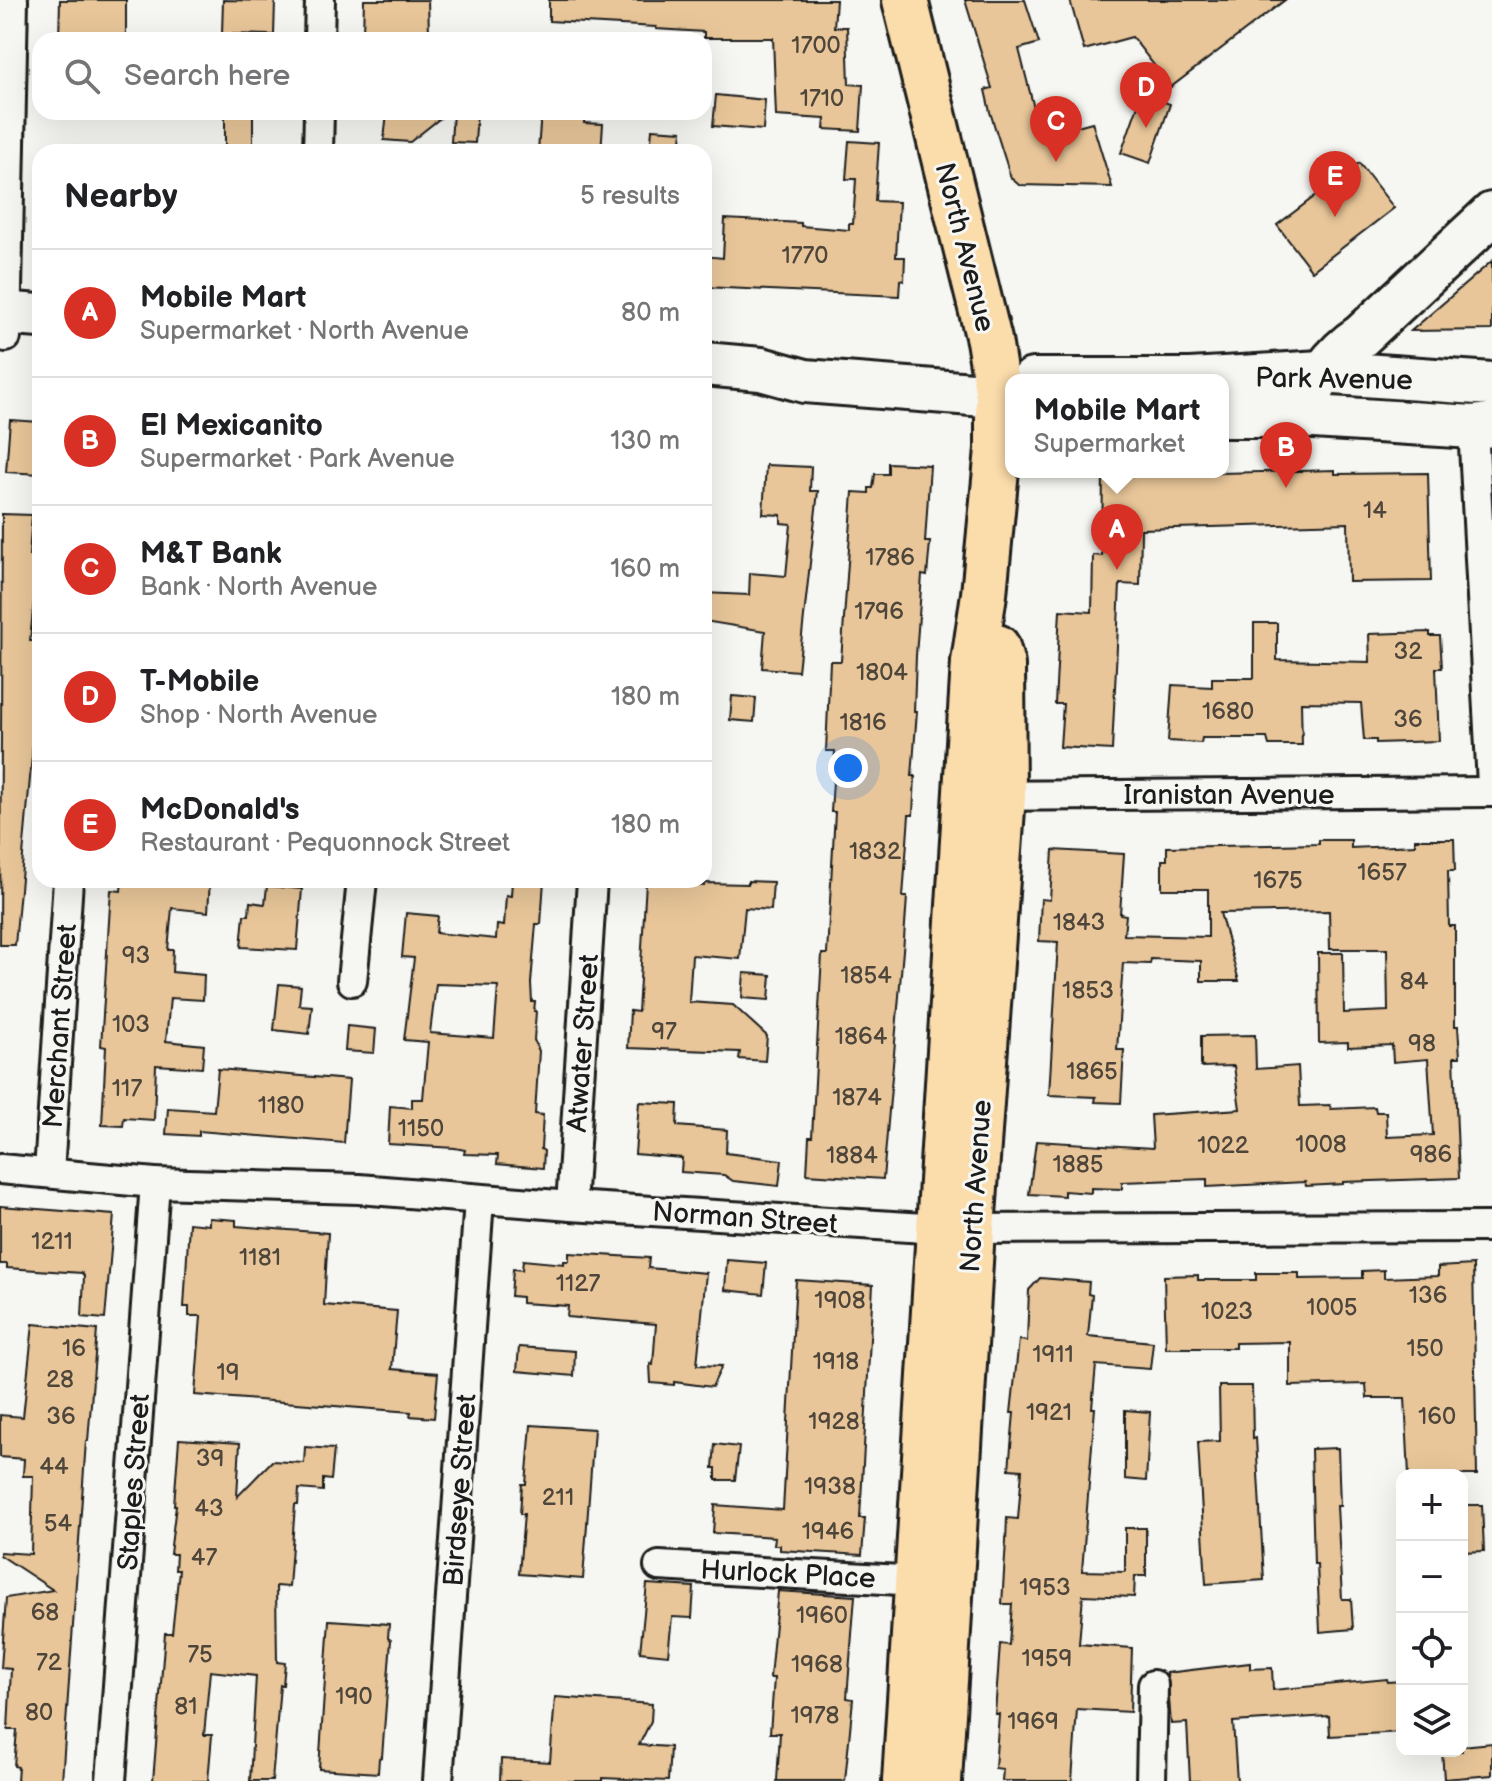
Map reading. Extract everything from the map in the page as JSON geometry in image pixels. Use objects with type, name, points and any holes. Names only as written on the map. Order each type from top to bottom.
[{"type":"main road","name":"North Avenue","points":[[905,0],[987,330],[1005,374]]},
{"type":"main road","points":[[1298,416],[1321,372],[1345,345],[1361,336],[1492,214]]},
{"type":"main road","name":"Park Avenue","points":[[712,365],[761,369],[805,381],[1005,392]]},
{"type":"main road","name":"Park Avenue","points":[[1229,378],[1321,372],[1492,384]]},
{"type":"main road","name":"Park Avenue","points":[[712,392],[756,396],[805,381]]},
{"type":"main road","name":"Park Avenue","points":[[1229,416],[1298,416],[1482,426]]},
{"type":"main road","name":"North Avenue","points":[[939,1781],[956,1229],[984,796],[974,662],[998,449],[1005,422]]},
{"type":"main road","name":"North Avenue","points":[[905,1781],[918,1581],[956,1229]]},
{"type":"street","points":[[13,0],[16,326]]},
{"type":"street","points":[[319,32],[320,0]]},
{"type":"street","points":[[318,144],[319,120]]},
{"type":"street","points":[[1482,426],[1492,785]]},
{"type":"street","name":"Iranistan Avenue","points":[[984,796],[1492,792]]},
{"type":"street","name":"Merchant Street","points":[[49,1172],[67,888]]},
{"type":"street","points":[[352,981],[361,888]]},
{"type":"street","name":"Atwater Street","points":[[571,1206],[591,888]]},
{"type":"street","name":"Norman Street","points":[[0,1169],[155,1183],[359,1189],[479,1200],[956,1229],[1492,1227]]},
{"type":"street","name":"Staples Street","points":[[111,1781],[155,1183]]},
{"type":"street","name":"Birdseye Street","points":[[438,1781],[479,1200]]},
{"type":"street","name":"Hurlock Place","points":[[659,1566],[918,1581]]},
{"type":"street","points":[[1151,1781],[1153,1685]]},
{"type":"building","points":[[60,0],[126,0],[126,32],[59,32]]},
{"type":"building","points":[[223,0],[275,1],[274,32],[222,32]]},
{"type":"building","points":[[364,0],[428,0],[429,32],[363,32]]},
{"type":"building","points":[[549,0],[836,0],[834,27],[847,27],[849,84],[863,85],[860,131],[824,129],[825,119],[776,116],[773,38],[712,38],[712,32],[549,21]]},
{"type":"building","points":[[965,0],[1025,0],[1039,43],[1019,49],[1041,136],[1092,122],[1112,187],[1019,185],[1011,178],[985,90],[992,88]]},
{"type":"building","points":[[1070,0],[1285,0],[1171,87],[1132,37],[1084,50]]},
{"type":"building","points":[[1142,94],[1170,104],[1150,163],[1121,153]]},
{"type":"building","points":[[716,95],[765,100],[763,130],[713,126]]},
{"type":"building","points":[[225,120],[253,120],[253,144],[225,144]]},
{"type":"building","points":[[386,120],[438,120],[410,142],[384,140]]},
{"type":"building","points":[[452,120],[476,120],[475,143],[451,142]]},
{"type":"building","points":[[540,120],[584,120],[584,123],[603,124],[602,144],[539,144]]},
{"type":"building","points":[[652,129],[682,131],[681,144],[651,144]]},
{"type":"building","points":[[849,141],[879,143],[875,201],[899,202],[896,257],[905,257],[904,281],[900,280],[899,296],[712,287],[712,257],[723,258],[725,219],[801,223],[801,226],[849,230],[849,224],[853,224],[856,179],[846,179]]},
{"type":"building","points":[[1359,163],[1394,208],[1312,271],[1277,225]]},
{"type":"building","points":[[1492,261],[1492,330],[1411,331]]},
{"type":"building","points":[[10,420],[32,421],[32,474],[6,472]]},
{"type":"building","points":[[888,463],[930,465],[925,542],[930,542],[927,576],[922,575],[916,656],[913,815],[909,815],[903,897],[907,897],[904,939],[883,1179],[807,1174],[809,1137],[812,1137],[822,954],[827,954],[835,812],[831,812],[835,751],[826,751],[830,661],[841,661],[853,492],[869,493],[875,474],[888,474]]},
{"type":"building","points":[[766,465],[811,467],[810,491],[818,491],[798,671],[762,668],[765,631],[712,622],[712,593],[749,595],[750,573],[786,576],[791,524],[781,523],[781,515],[763,514]]},
{"type":"building","points":[[1335,470],[1335,474],[1428,473],[1431,581],[1349,582],[1348,523],[1141,529],[1140,585],[1120,584],[1112,750],[1060,747],[1063,704],[1055,704],[1060,610],[1092,612],[1093,555],[1102,556],[1103,478],[1229,478],[1229,473]]},
{"type":"building","points":[[2,514],[32,515],[29,556],[32,556],[32,756],[15,945],[0,945]]},
{"type":"building","points":[[1254,623],[1277,623],[1277,660],[1370,662],[1369,634],[1430,632],[1430,636],[1440,636],[1442,668],[1436,668],[1439,741],[1376,743],[1376,740],[1364,740],[1361,703],[1301,702],[1302,745],[1269,745],[1267,738],[1202,738],[1201,743],[1168,741],[1172,685],[1212,687],[1212,678],[1254,678]]},
{"type":"building","points":[[732,696],[756,698],[754,722],[730,720]]},
{"type":"building","points":[[1415,839],[1454,839],[1455,871],[1448,871],[1449,926],[1455,926],[1455,1026],[1458,1026],[1460,1057],[1454,1057],[1459,1178],[1306,1186],[1305,1182],[1207,1187],[1207,1179],[1122,1182],[1122,1189],[1091,1188],[1091,1193],[1064,1191],[1064,1196],[1029,1194],[1036,1141],[1153,1148],[1151,1115],[1240,1109],[1234,1066],[1201,1067],[1201,1036],[1255,1035],[1256,1069],[1298,1066],[1300,1106],[1330,1105],[1331,1109],[1375,1107],[1376,1112],[1386,1112],[1387,1137],[1433,1135],[1428,1059],[1393,1062],[1392,1045],[1348,1047],[1348,1042],[1319,1043],[1318,953],[1343,953],[1344,1013],[1388,1011],[1387,949],[1330,949],[1329,911],[1220,913],[1239,981],[1201,981],[1201,961],[1151,959],[1150,964],[1123,963],[1117,1050],[1124,1050],[1121,1103],[1095,1102],[1096,1097],[1049,1095],[1058,942],[1039,941],[1041,899],[1050,900],[1053,850],[1124,854],[1120,914],[1126,915],[1124,935],[1208,937],[1208,889],[1162,889],[1162,860],[1167,860],[1167,847],[1319,844],[1319,840],[1351,840],[1351,848],[1415,845]]},
{"type":"building","points":[[748,881],[773,882],[771,910],[745,908],[740,959],[692,955],[689,1002],[733,1005],[767,1036],[765,1061],[739,1059],[740,1052],[628,1048],[630,1011],[638,1012],[646,888],[712,888],[712,883],[748,884]]},
{"type":"building","points":[[121,888],[210,888],[208,912],[172,908],[168,950],[173,950],[172,972],[204,975],[203,1000],[170,998],[166,1041],[204,1045],[202,1068],[156,1065],[154,1120],[124,1118],[123,1126],[102,1125],[106,1047],[101,1046],[111,890],[121,891]]},
{"type":"building","points":[[267,888],[302,889],[297,950],[241,947],[244,915],[249,915],[250,902],[265,904]]},
{"type":"building","points":[[512,888],[543,888],[541,924],[536,924],[531,983],[536,1011],[534,1040],[539,1051],[535,1114],[543,1115],[543,1168],[497,1164],[498,1155],[464,1154],[465,1150],[455,1148],[388,1144],[390,1106],[412,1108],[412,1099],[423,1099],[428,1042],[404,1040],[414,958],[402,957],[406,913],[438,916],[436,933],[496,939],[497,925],[504,926],[506,895],[511,896]],"holes":[[[436,984],[498,986],[494,1038],[430,1033]]]},
{"type":"building","points":[[744,973],[771,975],[769,1000],[742,998]]},
{"type":"building","points":[[279,984],[301,986],[299,1005],[312,1006],[309,1034],[274,1030]]},
{"type":"building","points":[[347,1026],[376,1029],[374,1053],[345,1051]]},
{"type":"building","points":[[218,1069],[349,1080],[344,1143],[199,1131],[199,1136],[166,1134],[168,1108],[214,1111]]},
{"type":"building","points":[[639,1102],[678,1104],[677,1126],[727,1130],[726,1153],[782,1160],[779,1186],[733,1181],[724,1175],[681,1172],[682,1158],[635,1154]]},
{"type":"building","points":[[0,1206],[114,1215],[105,1319],[82,1317],[82,1273],[7,1268],[7,1264],[0,1264]]},
{"type":"building","points":[[209,1218],[236,1220],[236,1226],[328,1233],[324,1305],[397,1311],[392,1369],[438,1373],[434,1418],[410,1416],[411,1412],[195,1395],[201,1316],[189,1316],[189,1307],[184,1307],[189,1223],[209,1225]]},
{"type":"building","points":[[569,1253],[649,1258],[648,1268],[706,1273],[697,1365],[722,1366],[712,1387],[674,1382],[674,1385],[651,1383],[650,1364],[653,1365],[656,1324],[567,1317],[568,1306],[522,1303],[522,1297],[511,1296],[513,1269],[522,1270],[523,1260],[564,1264],[564,1261],[569,1261]]},
{"type":"building","points":[[727,1260],[766,1263],[763,1294],[725,1290]]},
{"type":"building","points":[[1473,1265],[1477,1475],[1468,1475],[1468,1469],[1409,1469],[1405,1398],[1367,1398],[1366,1384],[1290,1386],[1290,1342],[1235,1343],[1235,1348],[1166,1348],[1164,1276],[1198,1275],[1198,1280],[1256,1280],[1256,1273],[1299,1273],[1299,1279],[1362,1278],[1362,1271],[1384,1270],[1384,1278],[1438,1276],[1438,1267]]},
{"type":"building","points":[[1040,1278],[1089,1282],[1088,1294],[1092,1295],[1088,1336],[1153,1342],[1150,1369],[1096,1365],[1082,1571],[1125,1572],[1125,1528],[1146,1528],[1146,1576],[1135,1576],[1134,1597],[1083,1595],[1079,1644],[1132,1648],[1130,1712],[1077,1709],[1072,1781],[1002,1781],[1003,1769],[995,1768],[999,1714],[995,1714],[1000,1644],[1009,1645],[1012,1604],[1002,1604],[1007,1518],[1018,1519],[1022,1470],[1009,1469],[1014,1413],[1011,1413],[1019,1340],[1027,1341],[1029,1290]]},
{"type":"building","points":[[796,1280],[873,1285],[860,1518],[865,1518],[862,1555],[780,1550],[780,1545],[774,1545],[775,1537],[713,1533],[715,1505],[783,1510]]},
{"type":"building","points":[[33,1324],[97,1330],[62,1781],[17,1781],[18,1767],[14,1766],[17,1730],[8,1730],[11,1669],[1,1668],[6,1598],[53,1590],[0,1555],[0,1552],[31,1554],[33,1476],[23,1476],[24,1459],[0,1457],[0,1415],[23,1417]]},
{"type":"building","points":[[519,1347],[575,1351],[574,1376],[517,1371]]},
{"type":"building","points":[[1219,1386],[1252,1386],[1264,1580],[1206,1584],[1198,1442],[1220,1441]]},
{"type":"building","points":[[1125,1410],[1150,1412],[1146,1481],[1125,1479]]},
{"type":"building","points":[[531,1425],[594,1429],[583,1579],[519,1574],[524,1514],[520,1514],[522,1484],[526,1484]]},
{"type":"building","points":[[179,1439],[240,1443],[237,1497],[272,1461],[304,1463],[305,1447],[334,1449],[331,1480],[323,1479],[323,1491],[299,1489],[289,1587],[276,1586],[277,1662],[285,1663],[283,1685],[280,1685],[272,1781],[250,1781],[256,1676],[210,1671],[204,1735],[212,1735],[208,1781],[153,1781],[165,1633],[172,1633],[179,1570],[175,1570],[176,1554],[170,1554]]},
{"type":"building","points":[[715,1444],[739,1447],[735,1480],[716,1480],[716,1468],[713,1468]]},
{"type":"building","points":[[1338,1448],[1340,1506],[1337,1506],[1342,1599],[1351,1599],[1353,1629],[1320,1632],[1317,1564],[1314,1564],[1311,1449]]},
{"type":"building","points":[[1468,1505],[1482,1505],[1484,1551],[1468,1552]]},
{"type":"building","points":[[647,1584],[694,1587],[692,1618],[672,1617],[668,1655],[640,1652]]},
{"type":"building","points":[[778,1591],[855,1596],[847,1698],[853,1699],[845,1781],[777,1781],[780,1733],[770,1733],[774,1678],[770,1678]]},
{"type":"building","points":[[329,1620],[389,1624],[388,1638],[391,1640],[382,1757],[379,1758],[378,1773],[319,1769]]},
{"type":"building","points":[[1250,1663],[1250,1669],[1272,1668],[1273,1690],[1387,1679],[1388,1682],[1396,1681],[1396,1732],[1330,1736],[1329,1716],[1233,1722],[1237,1781],[1190,1781],[1187,1723],[1171,1724],[1167,1673]]},
{"type":"building","points":[[555,1697],[652,1704],[651,1721],[639,1745],[670,1747],[668,1781],[603,1778],[603,1781],[500,1781],[501,1759],[550,1762]]},
{"type":"building","points":[[1492,1743],[1492,1775],[1444,1779],[1442,1757],[1468,1757],[1468,1745]]},
{"type":"place","name":"T-Mobile","points":[[1146,128]]},
{"type":"place","name":"M&T Bank","points":[[1056,162]]},
{"type":"place","name":"McDonald's","points":[[1335,217]]},
{"type":"place","name":"El Mexicanito","points":[[1286,488]]},
{"type":"place","name":"Mobile Mart","points":[[1117,570]]}]
